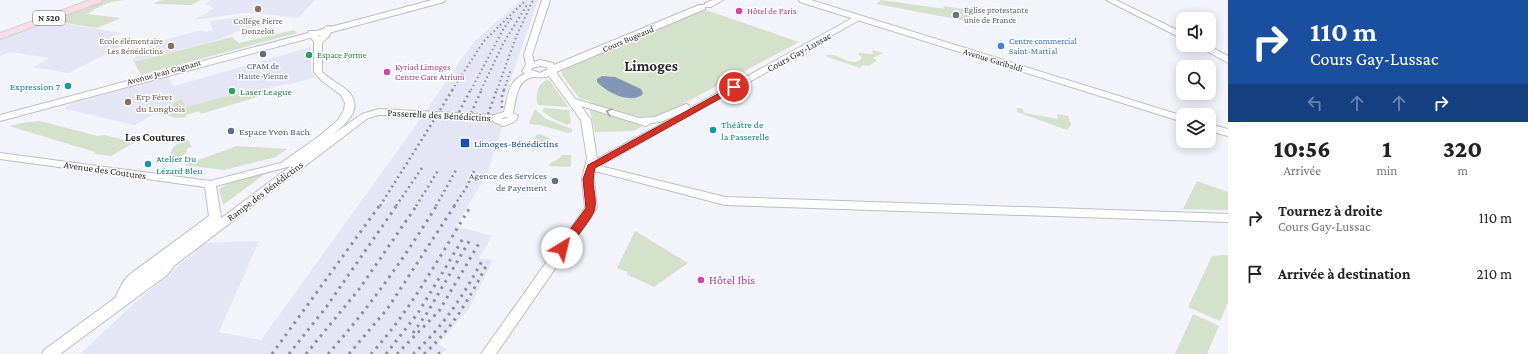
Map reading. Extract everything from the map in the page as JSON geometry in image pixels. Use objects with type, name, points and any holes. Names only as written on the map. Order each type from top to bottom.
[{"type":"main road","name":"N 520","points":[[0,32],[89,0]]},
{"type":"main road","name":"N 520","points":[[0,36],[98,0]]},
{"type":"main road","points":[[328,30],[431,0]]},
{"type":"main road","points":[[328,30],[441,0]]},
{"type":"main road","name":"Avenue Garibaldi","points":[[803,0],[1176,117]]},
{"type":"main road","points":[[1110,0],[1176,33]]},
{"type":"main road","name":"Avenue Jean Gagnant","points":[[0,117],[314,37],[328,30]]},
{"type":"main road","points":[[1213,52],[1228,60]]},
{"type":"main road","points":[[1216,129],[1228,133]]},
{"type":"street","points":[[528,69],[528,53],[546,0]]},
{"type":"street","name":"Cours Bugeaud","points":[[547,69],[704,4],[719,0]]},
{"type":"street","name":"Cours Gay-Lussac","points":[[574,101],[641,120],[657,120],[676,112],[839,23],[847,14]]},
{"type":"street","name":"Cours Gay-Lussac","points":[[591,167],[859,18]]},
{"type":"street","name":"Avenue des Coutures","points":[[0,156],[210,184],[286,164],[337,127],[345,119],[349,110],[350,102],[348,96],[318,72],[314,37]]},
{"type":"street","points":[[528,69],[547,69]]},
{"type":"street","points":[[528,69],[547,69]]},
{"type":"street","name":"Passerelle des Bénédictins","points":[[359,120],[368,115],[385,112],[496,118],[500,115],[508,114],[516,84],[528,69]]},
{"type":"street","points":[[488,354],[523,302],[587,216],[591,208],[588,179],[591,167],[591,150],[586,120],[574,101],[547,69]]},
{"type":"street","name":"Rampe des Bénédictins","points":[[165,260],[359,120]]},
{"type":"street","points":[[641,120],[649,126],[651,134]]},
{"type":"street","points":[[591,167],[725,201],[1228,218]]},
{"type":"street","points":[[49,354],[120,301],[138,291],[135,286],[162,272],[165,260],[215,217],[210,184]]},
{"type":"shaded area","name":"Collège Pierre Donzelot","points":[[210,0],[315,0],[298,18],[244,13],[194,20],[214,8],[210,7],[212,5],[205,4]]},
{"type":"shaded area","points":[[521,0],[538,0],[502,105],[502,128],[487,174],[456,226],[492,236],[479,258],[493,260],[469,309],[438,344],[448,349],[441,354],[80,354],[128,309],[205,243],[259,241],[219,332],[261,340],[416,125],[465,54],[475,41]]},
{"type":"shaded area","points":[[250,17],[274,22],[236,32],[221,39],[134,62],[132,59],[149,48],[147,44],[202,30],[206,32],[213,30],[210,21]]},
{"type":"shaded area","points":[[50,21],[122,33],[112,37],[132,41],[68,73],[33,67],[50,58],[11,52],[0,56],[0,40]]},
{"type":"shaded area","points":[[311,47],[311,71],[315,77],[299,82],[227,96],[186,107],[181,99],[135,125],[65,109],[70,104],[168,77],[174,86]]},
{"type":"green space","points":[[102,0],[125,0],[105,4],[87,14],[121,18],[97,28],[47,20]]},
{"type":"green space","points":[[201,0],[191,5],[154,4],[158,1]]},
{"type":"green space","points":[[881,0],[945,9],[943,6],[971,10],[970,19],[967,19],[967,21],[876,4]]},
{"type":"green space","points":[[703,9],[799,42],[654,118],[646,118],[595,106],[590,101],[579,98],[562,75],[562,71],[565,69]]},
{"type":"green space","points":[[294,30],[297,33],[141,75],[134,62],[232,37],[239,43]]},
{"type":"green space","points":[[872,50],[883,53],[873,58],[877,60],[869,66],[863,65],[860,68],[825,56],[834,55],[854,62],[862,58],[858,54],[859,53],[872,54]]},
{"type":"green space","points":[[547,80],[550,81],[568,107],[538,105],[537,98],[539,87]]},
{"type":"green space","points":[[259,90],[263,95],[201,114],[199,111],[186,115],[186,117],[176,118],[155,113],[181,99],[186,107],[227,96]]},
{"type":"green space","points":[[545,108],[569,110],[571,123],[567,125],[552,118],[542,111]]},
{"type":"green space","points":[[1017,108],[1023,109],[1024,113],[1058,119],[1057,114],[1068,116],[1071,125],[1067,130],[1017,112]]},
{"type":"green space","points":[[535,109],[546,119],[572,129],[572,132],[568,133],[540,125],[530,124],[529,123]]},
{"type":"green space","points":[[592,110],[635,122],[642,127],[633,131],[595,132],[590,111]]},
{"type":"green space","points":[[40,121],[97,136],[104,135],[133,142],[137,141],[111,156],[94,154],[95,152],[9,126]]},
{"type":"green space","points":[[540,134],[550,138],[549,141],[541,144],[536,149],[531,148],[536,135]]},
{"type":"green space","points":[[187,139],[192,147],[187,148],[187,152],[178,159],[172,158],[171,151],[173,148]]},
{"type":"green space","points":[[237,146],[287,149],[276,157],[224,170],[184,165]]},
{"type":"green space","points":[[562,155],[571,155],[571,165],[569,167],[549,166],[550,163],[557,160]]},
{"type":"green space","points":[[266,173],[223,205],[219,189],[231,182]]},
{"type":"green space","points":[[1197,181],[1228,192],[1228,210],[1183,209]]},
{"type":"green space","points":[[635,231],[688,263],[654,287],[626,274],[628,272],[617,268]]},
{"type":"green space","points":[[1212,256],[1228,256],[1228,303],[1220,321],[1188,307]]},
{"type":"green space","points":[[1193,314],[1219,326],[1207,354],[1175,354]]},
{"type":"water","points":[[602,76],[615,77],[641,89],[643,94],[638,97],[626,98],[612,93],[597,82],[597,79]]},
{"type":"railway","points":[[452,90],[484,41],[526,0]]},
{"type":"railway","points":[[497,90],[516,37],[533,0]]},
{"type":"railway","points":[[481,90],[503,44],[528,3]]},
{"type":"railway","points":[[471,90],[504,28],[512,17]]},
{"type":"railway","points":[[504,90],[511,69]]},
{"type":"railway","points":[[440,110],[453,89]]},
{"type":"railway","points":[[459,112],[471,89]]},
{"type":"railway","points":[[471,113],[482,89]]},
{"type":"railway","points":[[488,114],[497,89]]},
{"type":"railway","points":[[502,108],[502,95],[504,89]]},
{"type":"railway","points":[[380,206],[434,120]]},
{"type":"railway","points":[[396,206],[422,168]]},
{"type":"railway","points":[[416,206],[439,169]]},
{"type":"railway","points":[[436,206],[456,170]]},
{"type":"railway","points":[[454,206],[466,188],[474,171]]},
{"type":"railway","points":[[272,354],[380,205]]},
{"type":"railway","points":[[289,354],[327,306],[397,205]]},
{"type":"railway","points":[[306,354],[360,288],[417,205]]},
{"type":"railway","points":[[328,354],[358,319],[386,282],[437,205]]},
{"type":"railway","points":[[349,354],[388,308],[455,205]]},
{"type":"railway","points":[[371,354],[399,320],[469,209]]},
{"type":"railway","points":[[386,354],[418,313],[464,237]]},
{"type":"railway","points":[[413,333],[427,313],[471,238]]},
{"type":"railway","points":[[397,354],[439,311],[481,240]]},
{"type":"railway","points":[[413,354],[434,333],[452,310],[482,261]]},
{"type":"railway","points":[[424,354],[453,322],[475,287],[488,262]]},
{"type":"railway","points":[[438,354],[442,352]]},
{"type":"place","name":"Collège Pierre Donzelot","points":[[258,9]]},
{"type":"place","name":"Hôtel de Paris","points":[[739,11]]},
{"type":"place","name":"Église protestante unie de France","points":[[956,15]]},
{"type":"place","name":"École élémentaire Les Bénédictins","points":[[171,46]]},
{"type":"place","name":"Centre commercial Saint-Martial","points":[[1001,46]]},
{"type":"place","name":"CPAM de Haute-Vienne","points":[[263,54]]},
{"type":"place","name":"Espace Forme","points":[[309,55]]},
{"type":"place","name":"Kyriad Limoges Centre Gare Atrium","points":[[387,72]]},
{"type":"place","name":"Expression 7","points":[[68,86]]},
{"type":"place","name":"Laser League","points":[[232,91]]},
{"type":"place","name":"Erp Féret du Longbois","points":[[128,102]]},
{"type":"place","name":"Théâtre de la Passerelle","points":[[713,130]]},
{"type":"place","name":"Espace Yvon Bach","points":[[231,131]]},
{"type":"place","name":"Limoges-Bénédictins","points":[[465,143]]},
{"type":"place","name":"Atelier Du Lézard Bleu","points":[[148,164]]},
{"type":"place","name":"Agence des Services de Payement","points":[[555,181]]},
{"type":"place","name":"Hôtel Ibis","points":[[701,280]]},
{"type":"district","name":"Limoges","points":[[651,66]]},
{"type":"district","name":"Les Coutures","points":[[155,137]]},
{"type":"route","points":[[562,248],[587,216],[591,208],[588,179],[591,167],[734,87]]}]
